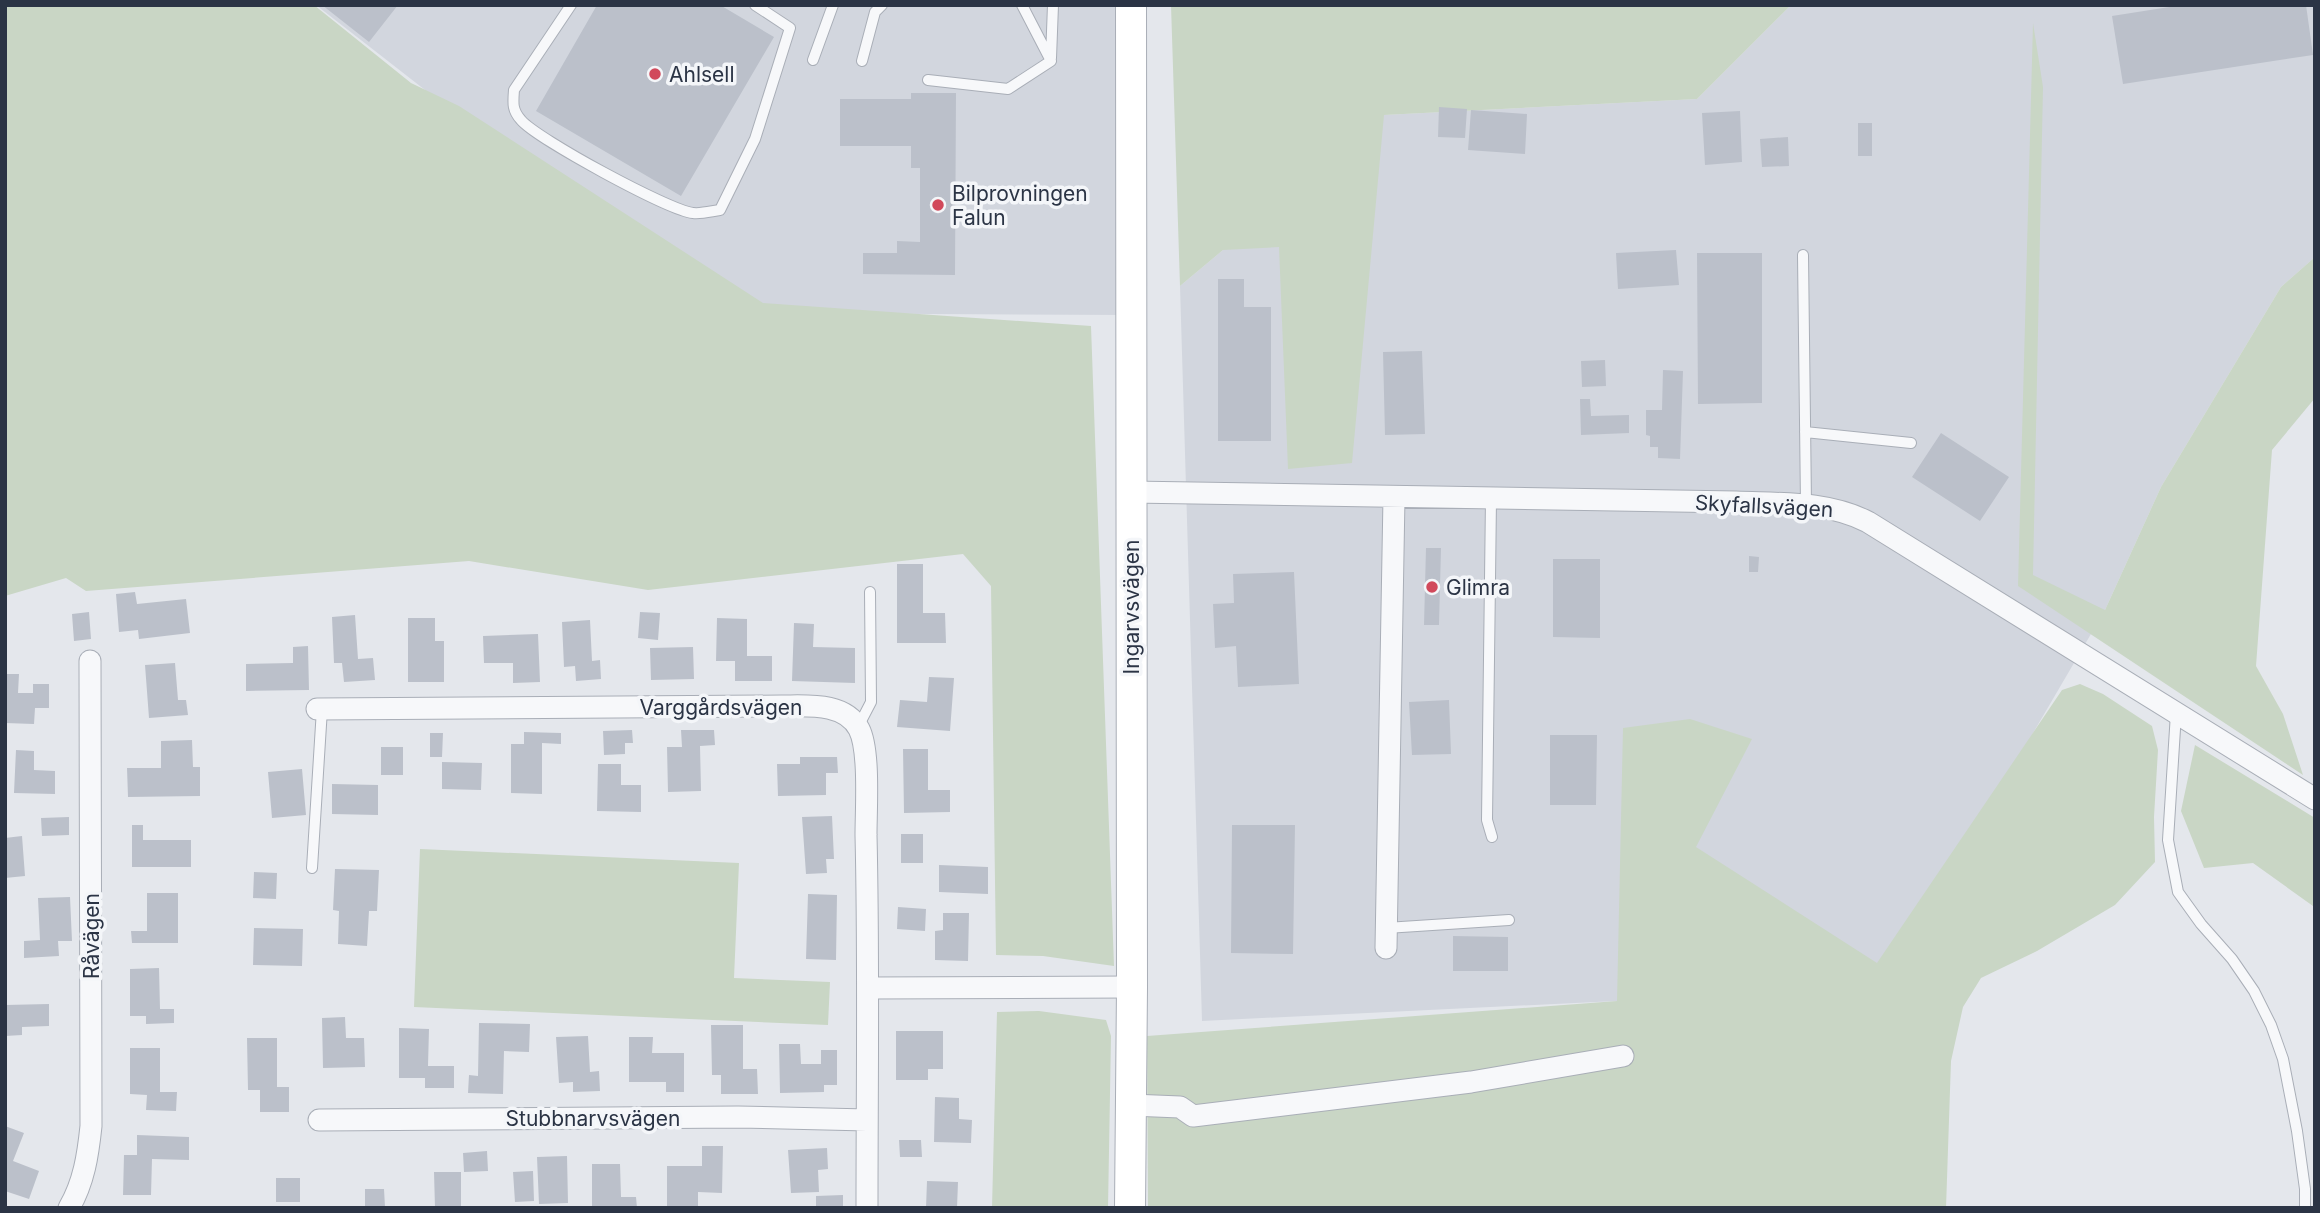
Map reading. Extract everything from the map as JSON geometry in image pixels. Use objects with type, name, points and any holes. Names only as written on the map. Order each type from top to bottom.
[{"type":"street","name":"Ingarvsvägen","points":[[1130,1208],[1131,5]]},
{"type":"street","name":"Skyfallsvägen","points":[[1131,492],[1736,502],[1806,505],[1842,510],[1868,522],[2315,799]]},
{"type":"street","points":[[1386,938],[1394,497]]},
{"type":"street","name":"Råvägen","points":[[69,1208],[84,1171],[91,1126],[90,660]]},
{"type":"street","name":"Varggårdsvägen","points":[[319,709],[808,706],[829,708],[848,716],[858,727]]},
{"type":"street","points":[[858,727],[865,772],[867,1208]]},
{"type":"street","points":[[868,988],[1132,987]]},
{"type":"street","points":[[1131,1105],[1180,1107],[1193,1116],[1471,1082],[1623,1056]]},
{"type":"street","name":"Stubbnarvsvägen","points":[[319,1120],[738,1117],[867,1120]]},
{"type":"lane","points":[[572,5],[514,90],[512,106],[522,121],[558,145],[654,200],[693,213],[720,210],[755,139],[790,28],[755,5]]},
{"type":"lane","points":[[813,60],[833,5]]},
{"type":"lane","points":[[862,61],[875,12],[882,5]]},
{"type":"lane","points":[[1022,5],[1051,61]]},
{"type":"lane","points":[[1051,61],[1053,5]]},
{"type":"lane","points":[[928,80],[1008,89],[1051,61]]},
{"type":"lane","points":[[1803,255],[1806,505]]},
{"type":"lane","points":[[1805,432],[1911,443]]},
{"type":"lane","points":[[1491,499],[1487,820],[1492,837]]},
{"type":"lane","points":[[858,727],[871,702],[870,592]]},
{"type":"lane","points":[[312,868],[319,709]]},
{"type":"lane","points":[[2176,713],[2168,840],[2178,892],[2247,980],[2271,1025],[2283,1059],[2297,1131],[2305,1208]]},
{"type":"lane","points":[[1386,938],[1509,920]]},
{"type":"shaded area","points":[[316,5],[1143,5],[1129,315],[752,313],[461,118]]},
{"type":"shaded area","points":[[1791,5],[2315,5],[2315,257],[2281,287],[2161,487],[2105,610],[1884,988],[1202,1021],[1180,286],[1384,115],[1697,99]]},
{"type":"green space","points":[[5,5],[314,5],[411,83],[459,106],[763,303],[1091,326],[1114,966],[1043,956],[996,955],[991,586],[963,554],[648,590],[469,561],[86,591],[66,578],[5,596]]},
{"type":"green space","points":[[1171,5],[1791,5],[1697,99],[1384,115],[1352,463],[1288,469],[1279,247],[1223,250],[1180,286]]},
{"type":"green space","points":[[2033,23],[2043,87],[2033,575],[2105,610],[2161,487],[2281,287],[2315,257],[2315,398],[2272,450],[2256,666],[2283,714],[2303,775],[2018,586]]},
{"type":"green space","points":[[2080,684],[2103,694],[2152,726],[2158,750],[2154,817],[2155,862],[2115,905],[2037,951],[1981,978],[1963,1007],[1951,1061],[1946,1208],[1148,1208],[1147,1036],[1617,1001],[1623,728],[1690,719],[1752,739],[1696,847],[1877,963],[2062,690]]},
{"type":"green space","points":[[2195,745],[2315,818],[2315,926],[2313,906],[2253,863],[2204,868],[2181,811]]},
{"type":"green space","points":[[420,849],[739,863],[734,978],[830,982],[828,1025],[414,1007]]},
{"type":"green space","points":[[1039,1011],[1106,1020],[1111,1036],[1108,1208],[992,1208],[997,1012]]},
{"type":"building","points":[[322,5],[398,5],[369,42]]},
{"type":"building","name":"Ahlsell","points":[[597,5],[720,5],[774,37],[681,196],[536,111]]},
{"type":"building","points":[[2182,5],[2306,5],[2313,55],[2123,84],[2112,16]]},
{"type":"building","name":"Bilprovningen Falun","points":[[911,93],[956,93],[955,275],[863,274],[863,253],[897,253],[897,241],[920,242],[920,168],[911,168],[911,146],[840,146],[840,99],[911,99]]},
{"type":"building","points":[[1439,107],[1467,109],[1465,138],[1438,137]]},
{"type":"building","points":[[1471,110],[1527,114],[1525,154],[1468,150]]},
{"type":"building","points":[[1740,111],[1742,162],[1705,165],[1702,113]]},
{"type":"building","points":[[1858,123],[1872,123],[1872,156],[1858,156]]},
{"type":"building","points":[[1788,137],[1789,166],[1762,167],[1760,139]]},
{"type":"building","points":[[1676,250],[1679,285],[1618,289],[1616,253]]},
{"type":"building","points":[[1697,253],[1762,253],[1762,403],[1698,404]]},
{"type":"building","points":[[1218,279],[1244,279],[1244,307],[1271,307],[1271,441],[1218,441]]},
{"type":"building","points":[[1422,351],[1425,434],[1385,435],[1383,352]]},
{"type":"building","points":[[1605,360],[1606,386],[1582,387],[1581,361]]},
{"type":"building","points":[[1663,370],[1683,371],[1680,459],[1658,458],[1658,447],[1650,447],[1650,436],[1646,435],[1646,410],[1662,410]]},
{"type":"building","points":[[1580,399],[1590,399],[1591,416],[1629,415],[1629,433],[1581,435]]},
{"type":"building","points":[[1941,433],[2009,477],[1980,521],[1912,477]]},
{"type":"building","name":"Glimra","points":[[1426,548],[1441,548],[1439,625],[1424,625]]},
{"type":"building","points":[[1749,556],[1759,557],[1758,572],[1749,572]]},
{"type":"building","points":[[1553,559],[1600,559],[1600,638],[1553,637]]},
{"type":"building","points":[[897,564],[923,564],[923,613],[945,613],[946,643],[897,643]]},
{"type":"building","points":[[1294,572],[1299,684],[1238,687],[1236,646],[1215,648],[1213,604],[1234,603],[1233,574]]},
{"type":"building","points":[[135,592],[137,604],[186,599],[190,633],[139,639],[138,630],[119,632],[116,594]]},
{"type":"building","points":[[89,612],[91,639],[74,641],[72,614]]},
{"type":"building","points":[[640,612],[660,613],[658,640],[638,638]]},
{"type":"building","points":[[355,615],[358,659],[373,658],[375,680],[344,682],[342,663],[334,663],[332,617]]},
{"type":"building","points":[[408,618],[435,618],[435,641],[444,641],[444,682],[408,682]]},
{"type":"building","points":[[717,618],[747,619],[747,656],[772,656],[772,681],[735,681],[735,661],[716,661]]},
{"type":"building","points":[[590,620],[592,661],[600,660],[601,679],[576,681],[575,666],[564,667],[562,622]]},
{"type":"building","points":[[794,623],[814,624],[813,647],[855,648],[855,683],[792,681]]},
{"type":"building","points":[[538,634],[540,682],[513,683],[513,663],[484,663],[483,636]]},
{"type":"building","points":[[308,646],[309,690],[246,691],[246,664],[293,663],[293,647]]},
{"type":"building","points":[[693,647],[694,679],[651,680],[650,648]]},
{"type":"building","points":[[175,663],[178,700],[186,700],[188,715],[149,718],[145,665]]},
{"type":"building","points":[[5,674],[19,674],[18,693],[33,693],[33,684],[49,684],[49,708],[35,708],[34,724],[5,723]]},
{"type":"building","points":[[929,677],[954,678],[950,731],[897,727],[900,700],[927,702]]},
{"type":"building","points":[[1449,700],[1451,754],[1412,755],[1409,702]]},
{"type":"building","points":[[632,730],[633,743],[625,743],[625,754],[604,755],[603,731]]},
{"type":"building","points":[[681,730],[714,730],[715,745],[700,746],[701,791],[668,792],[667,747],[682,747]]},
{"type":"building","points":[[524,732],[561,733],[561,744],[542,743],[542,794],[511,793],[511,744],[524,744]]},
{"type":"building","points":[[430,733],[443,733],[442,757],[430,757]]},
{"type":"building","points":[[1550,735],[1597,735],[1596,805],[1550,805]]},
{"type":"building","points":[[192,740],[193,767],[200,767],[200,796],[128,797],[127,768],[161,768],[161,741]]},
{"type":"building","points":[[381,747],[403,747],[403,775],[381,775]]},
{"type":"building","points":[[903,749],[928,749],[928,790],[950,790],[950,812],[904,813]]},
{"type":"building","points":[[16,750],[34,751],[34,770],[55,771],[55,794],[14,793]]},
{"type":"building","points":[[800,757],[837,757],[838,773],[826,773],[826,795],[778,796],[777,764],[800,764]]},
{"type":"building","points":[[442,762],[482,763],[481,790],[442,789]]},
{"type":"building","points":[[598,764],[621,764],[621,785],[641,785],[641,812],[597,811]]},
{"type":"building","points":[[302,769],[306,815],[272,818],[268,772]]},
{"type":"building","points":[[332,784],[378,785],[378,815],[332,814]]},
{"type":"building","points":[[832,816],[834,859],[826,859],[827,873],[806,874],[802,817]]},
{"type":"building","points":[[69,817],[69,835],[42,836],[41,818]]},
{"type":"building","points":[[132,825],[143,825],[143,840],[191,840],[191,867],[132,867]]},
{"type":"building","points":[[1232,825],[1295,825],[1293,954],[1231,953]]},
{"type":"building","points":[[901,834],[923,834],[923,863],[901,863]]},
{"type":"building","points":[[22,836],[25,876],[5,878],[5,838]]},
{"type":"building","points":[[939,865],[988,867],[988,894],[939,892]]},
{"type":"building","points":[[335,869],[379,870],[377,911],[369,911],[367,946],[338,944],[339,911],[333,910]]},
{"type":"building","points":[[254,872],[277,873],[276,899],[253,898]]},
{"type":"building","points":[[147,893],[178,893],[178,943],[132,943],[131,931],[147,931]]},
{"type":"building","points":[[808,894],[837,895],[836,960],[806,959]]},
{"type":"building","points":[[70,897],[72,941],[58,941],[59,956],[24,958],[24,941],[40,940],[38,898]]},
{"type":"building","points":[[898,907],[926,909],[925,931],[897,929]]},
{"type":"building","points":[[943,913],[969,913],[968,961],[935,960],[935,931],[943,930]]},
{"type":"building","points":[[254,928],[303,929],[302,966],[253,965]]},
{"type":"building","points":[[1453,936],[1508,937],[1508,971],[1453,971]]},
{"type":"building","points":[[159,968],[160,1009],[174,1009],[174,1023],[146,1024],[146,1016],[130,1016],[130,969]]},
{"type":"building","points":[[49,1004],[49,1026],[22,1027],[22,1035],[5,1036],[5,1005]]},
{"type":"building","points":[[345,1017],[346,1038],[364,1038],[365,1067],[323,1068],[322,1018]]},
{"type":"building","points":[[479,1023],[530,1024],[529,1052],[504,1051],[503,1094],[468,1093],[469,1075],[478,1076]]},
{"type":"building","points":[[711,1025],[743,1025],[743,1069],[757,1069],[758,1094],[721,1094],[721,1075],[712,1075]]},
{"type":"building","points":[[399,1028],[429,1029],[428,1066],[454,1066],[454,1088],[425,1088],[425,1078],[399,1078]]},
{"type":"building","points":[[896,1031],[943,1031],[943,1069],[928,1069],[928,1080],[896,1080]]},
{"type":"building","points":[[588,1036],[590,1072],[599,1071],[600,1091],[573,1092],[573,1082],[559,1083],[556,1037]]},
{"type":"building","points":[[629,1037],[653,1037],[652,1053],[684,1053],[684,1092],[666,1092],[666,1082],[629,1082]]},
{"type":"building","points":[[247,1038],[277,1038],[277,1087],[289,1087],[289,1112],[260,1112],[260,1090],[248,1090]]},
{"type":"building","points":[[779,1044],[800,1044],[801,1064],[821,1064],[821,1050],[837,1050],[837,1085],[824,1085],[824,1092],[780,1093]]},
{"type":"building","points":[[130,1048],[160,1048],[160,1092],[177,1092],[176,1111],[146,1110],[147,1095],[130,1094]]},
{"type":"building","points":[[935,1097],[959,1098],[959,1119],[972,1120],[971,1143],[934,1142]]},
{"type":"building","points":[[5,1126],[24,1133],[13,1161],[39,1171],[29,1199],[5,1191]]},
{"type":"building","points":[[137,1135],[189,1137],[189,1160],[152,1159],[151,1195],[123,1195],[124,1155],[137,1155]]},
{"type":"building","points":[[899,1140],[921,1140],[922,1157],[900,1157]]},
{"type":"building","points":[[702,1146],[723,1146],[722,1193],[698,1192],[698,1208],[667,1208],[667,1166],[702,1166]]},
{"type":"building","points":[[827,1148],[828,1169],[818,1170],[819,1192],[791,1193],[788,1150]]},
{"type":"building","points":[[487,1151],[488,1171],[464,1172],[463,1153]]},
{"type":"building","points":[[567,1156],[568,1203],[539,1204],[537,1157]]},
{"type":"building","points":[[592,1164],[620,1164],[621,1197],[636,1197],[637,1208],[592,1208]]},
{"type":"building","points":[[533,1171],[534,1201],[515,1202],[513,1172]]},
{"type":"building","points":[[434,1172],[461,1172],[461,1208],[435,1208]]},
{"type":"building","points":[[276,1178],[300,1178],[300,1202],[276,1202]]},
{"type":"building","points":[[927,1181],[958,1182],[957,1208],[926,1208]]},
{"type":"building","points":[[365,1189],[384,1189],[385,1207],[365,1208]]},
{"type":"building","points":[[843,1195],[843,1208],[816,1208],[816,1196]]},
{"type":"place","name":"Ahlsell","points":[[655,74]]},
{"type":"place","name":"Bilprovningen Falun","points":[[938,205]]},
{"type":"place","name":"Glimra","points":[[1432,587]]}]
